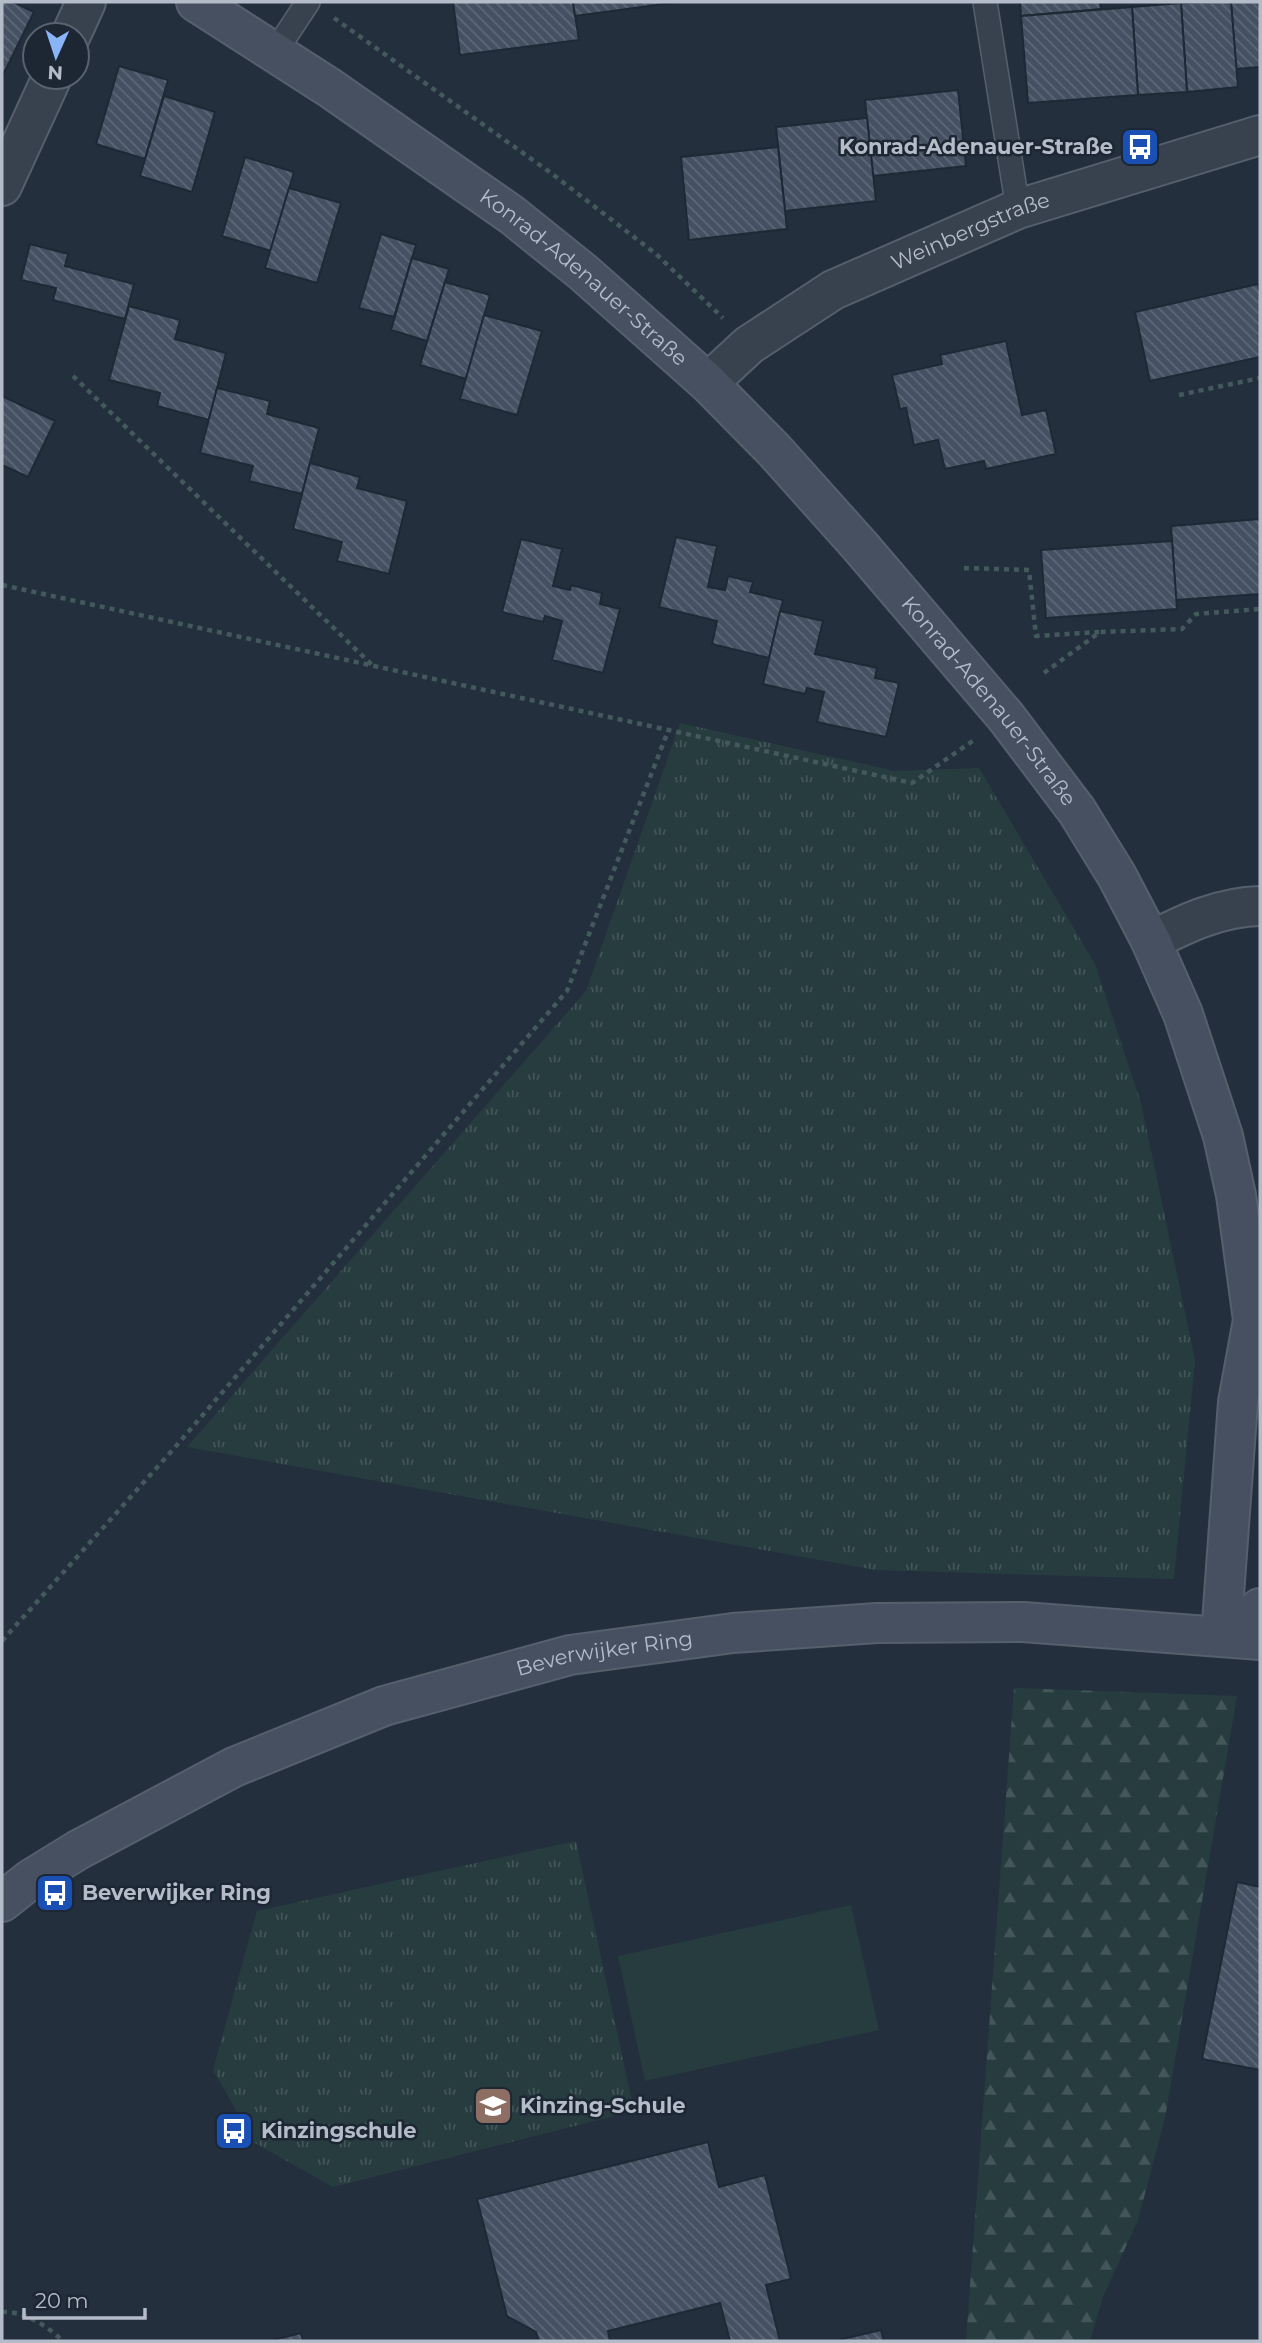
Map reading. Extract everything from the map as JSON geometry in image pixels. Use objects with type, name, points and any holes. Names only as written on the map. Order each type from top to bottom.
[{"type":"street","points":[[77,21],[86,2]]},
{"type":"street","name":"Konrad-Adenauer-Straße","points":[[196,2],[275,52],[512,215],[584,273],[708,383],[774,450],[860,546],[1006,717],[1077,811],[1117,876],[1152,941],[1183,1014],[1223,1136],[1236,1195],[1256,1331],[1238,1402],[1221,1636]]},
{"type":"street","points":[[2,186],[46,91]]},
{"type":"street","name":"Weinbergstraße","points":[[708,383],[749,345],[833,290],[1018,209],[1260,135]]},
{"type":"street","points":[[1152,941],[1209,914],[1243,906],[1260,906]]},
{"type":"street","points":[[1221,1636],[1260,1608]]},
{"type":"street","name":"Beverwijker Ring","points":[[2,1902],[31,1879],[78,1850],[234,1767],[384,1706],[570,1656],[733,1633],[877,1623],[1023,1622],[1260,1640]]},
{"type":"lane","points":[[275,52],[308,2]]},
{"type":"lane","points":[[985,2],[1018,209]]},
{"type":"path","points":[[332,17],[572,189],[656,254],[723,319]]},
{"type":"path","points":[[73,376],[374,666]]},
{"type":"path","points":[[1179,395],[1260,378]]},
{"type":"path","points":[[964,568],[1029,570],[1037,636],[1182,629],[1196,614],[1260,609]]},
{"type":"path","points":[[2,584],[912,783],[1006,717]]},
{"type":"path","points":[[1044,673],[1100,632]]},
{"type":"path","points":[[2,1641],[177,1445],[567,991],[668,731]]},
{"type":"path","points":[[2,2312],[12,2311],[48,2327],[63,2341]]},
{"type":"green space","points":[[680,723],[895,771],[979,768],[1095,964],[1141,1103],[1195,1360],[1174,1579],[876,1570],[187,1447],[586,991]]},
{"type":"green space","points":[[1014,1688],[1237,1696],[1165,2118],[1138,2220],[1102,2299],[1090,2341],[966,2341]]},
{"type":"green space","points":[[576,1841],[634,2111],[333,2187],[255,2143],[213,2070],[257,1911]]},
{"type":"green space","points":[[851,1905],[879,2030],[645,2081],[618,1956]]},
{"type":"building","points":[[2,2],[13,2],[34,12],[30,21],[21,21],[21,38],[2,77]]},
{"type":"building","points":[[453,2],[573,2],[579,40],[460,55]]},
{"type":"building","points":[[573,2],[679,2],[575,16]]},
{"type":"building","points":[[1020,2],[1100,2],[1101,9],[1021,16]]},
{"type":"building","points":[[1231,2],[1260,2],[1260,67],[1236,69]]},
{"type":"building","points":[[1231,2],[1238,87],[1187,92],[1181,3]]},
{"type":"building","points":[[1181,3],[1187,92],[1138,95],[1132,7]]},
{"type":"building","points":[[1132,7],[1138,95],[1028,103],[1021,16]]},
{"type":"building","points":[[119,66],[168,80],[145,159],[96,144]]},
{"type":"building","points":[[958,90],[966,166],[873,176],[865,100]]},
{"type":"building","points":[[164,96],[215,112],[192,192],[140,176]]},
{"type":"building","points":[[867,118],[876,201],[785,211],[776,127]]},
{"type":"building","points":[[778,147],[787,229],[689,240],[681,157]]},
{"type":"building","points":[[245,157],[294,172],[271,251],[222,236]]},
{"type":"building","points":[[289,188],[341,203],[317,283],[265,268]]},
{"type":"building","points":[[381,234],[416,245],[394,317],[359,308]]},
{"type":"building","points":[[30,244],[68,254],[65,266],[134,284],[125,319],[53,300],[56,288],[21,280]]},
{"type":"building","points":[[412,258],[449,269],[427,341],[391,330]]},
{"type":"building","points":[[445,282],[490,295],[466,379],[420,365]]},
{"type":"building","points":[[1258,284],[1260,357],[1150,381],[1135,312]]},
{"type":"building","points":[[129,306],[180,320],[175,339],[226,353],[209,420],[157,406],[160,393],[109,380]]},
{"type":"building","points":[[484,315],[542,331],[517,415],[460,399]]},
{"type":"building","points":[[1006,341],[1022,415],[1046,410],[1056,454],[986,469],[984,461],[945,469],[938,440],[914,445],[906,408],[900,409],[892,375],[942,364],[940,355]]},
{"type":"building","points":[[217,388],[270,401],[267,414],[319,428],[302,494],[249,481],[253,466],[200,453]]},
{"type":"building","points":[[2,396],[55,421],[28,477],[2,465]]},
{"type":"building","points":[[310,463],[360,477],[357,488],[407,501],[389,574],[337,561],[342,542],[293,529]]},
{"type":"building","points":[[1260,519],[1260,594],[1176,600],[1171,526]]},
{"type":"building","points":[[676,537],[717,546],[708,587],[725,590],[728,576],[753,582],[750,592],[783,600],[769,658],[712,644],[717,621],[659,607]]},
{"type":"building","points":[[521,539],[562,549],[553,586],[570,590],[571,585],[602,593],[600,604],[620,609],[603,673],[552,660],[562,621],[545,616],[543,622],[502,612]]},
{"type":"building","points":[[1172,541],[1177,609],[1046,618],[1041,550]]},
{"type":"building","points":[[780,611],[823,621],[815,654],[877,668],[875,678],[899,683],[886,737],[817,722],[824,692],[807,688],[805,694],[763,684]]},
{"type":"building","points":[[1237,1882],[1260,1887],[1260,2070],[1202,2059]]},
{"type":"building","points":[[708,2142],[719,2187],[765,2175],[791,2279],[766,2285],[780,2341],[730,2341],[720,2303],[608,2331],[610,2341],[539,2341],[536,2332],[507,2316],[477,2199]]},
{"type":"building","points":[[881,2330],[884,2341],[834,2341]]},
{"type":"building","points":[[301,2333],[303,2341],[269,2341]]},
{"type":"place","name":"Konrad-Adenauer-Straße","points":[[1140,147]]},
{"type":"place","name":"Beverwijker Ring","points":[[55,1893]]},
{"type":"place","name":"Kinzing-Schule","points":[[493,2106]]},
{"type":"place","name":"Kinzingschule","points":[[234,2131]]}]
